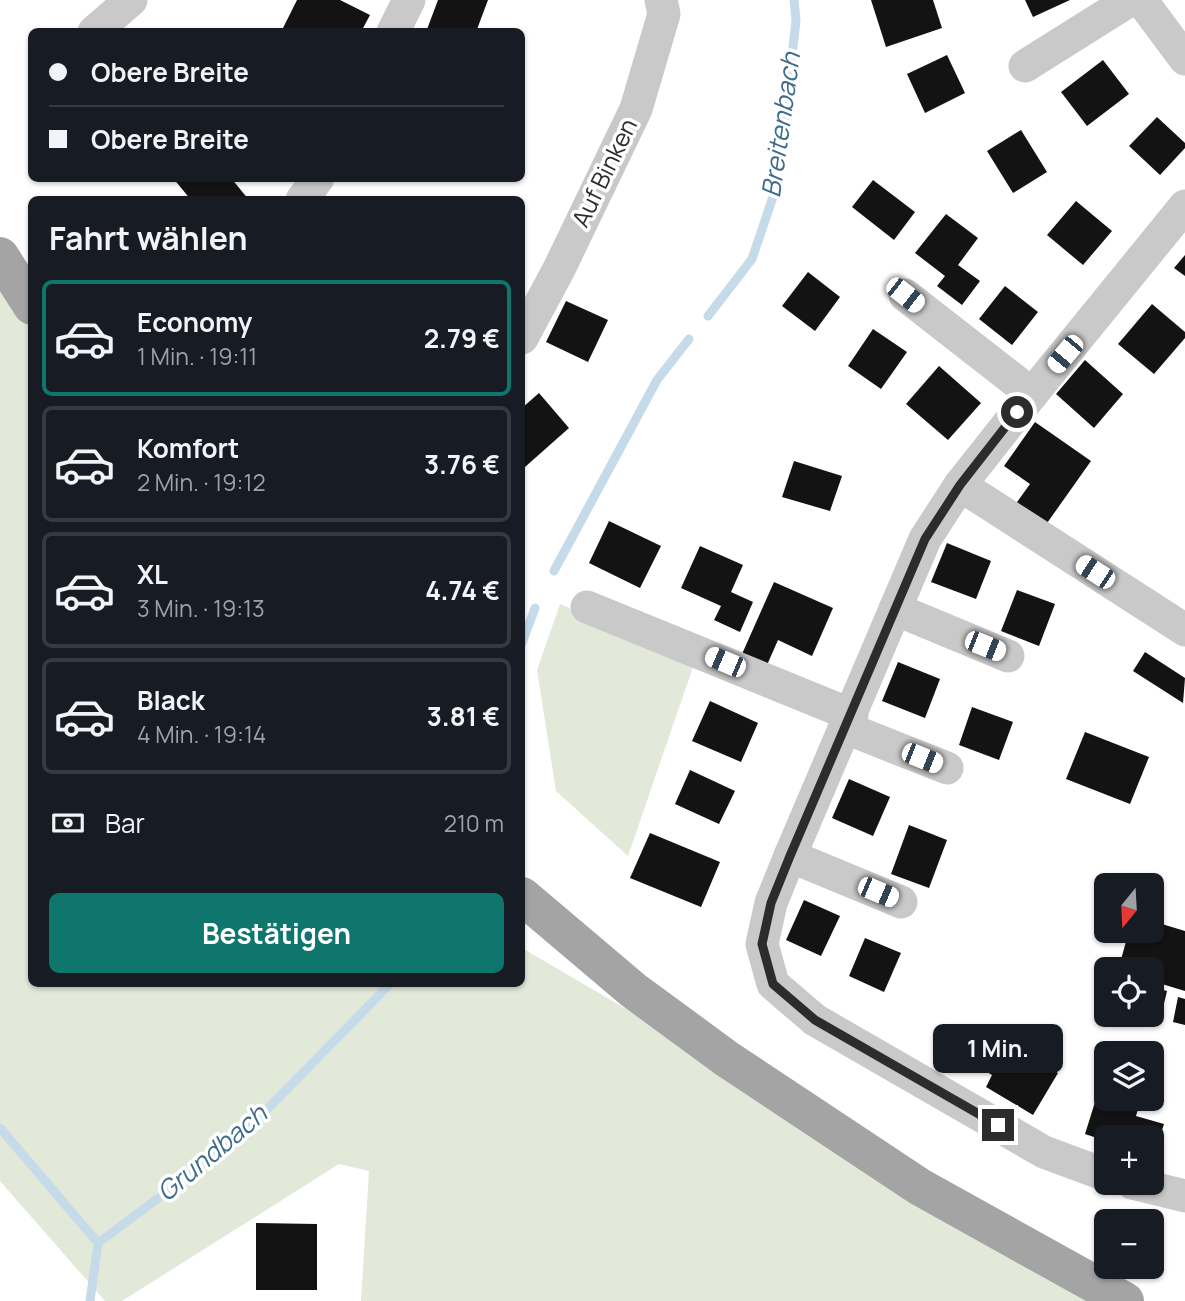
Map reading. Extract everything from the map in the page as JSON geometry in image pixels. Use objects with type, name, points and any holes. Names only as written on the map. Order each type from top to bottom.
[{"type":"main road","points":[[0,256],[28,300]]},
{"type":"main road","points":[[525,899],[634,990],[726,1059],[920,1187],[1122,1299]]},
{"type":"street","points":[[99,28],[131,0]]},
{"type":"street","points":[[395,28],[409,0]]},
{"type":"street","name":"Auf Binken","points":[[525,332],[559,269],[636,109],[663,14],[662,0]]},
{"type":"street","points":[[1025,66],[1130,0]]},
{"type":"street","points":[[1141,0],[1185,59]]},
{"type":"street","points":[[1094,1171],[1044,1153],[815,1020],[773,984],[762,944],[771,903],[925,539],[960,485],[1185,206]]},
{"type":"street","points":[[905,295],[1032,394]]},
{"type":"street","points":[[960,485],[1185,630]]},
{"type":"street","points":[[587,607],[849,721],[947,768]]},
{"type":"street","points":[[895,609],[1008,656]]},
{"type":"street","points":[[790,856],[901,902]]},
{"type":"street","points":[[1164,1191],[1185,1196]]},
{"type":"green space","points":[[0,256],[28,300],[28,987],[525,987],[525,950],[1118,1297],[1119,1301],[361,1301],[369,1171],[339,1164],[122,1301],[105,1301],[0,1181]]},
{"type":"green space","points":[[560,604],[690,659],[693,667],[628,856],[556,791],[537,670]]},
{"type":"building","points":[[297,0],[340,0],[370,15],[363,28],[283,28]]},
{"type":"building","points":[[438,0],[488,0],[478,28],[428,28]]},
{"type":"building","points":[[871,0],[933,0],[942,28],[886,47]]},
{"type":"building","points":[[1025,0],[1070,0],[1033,17]]},
{"type":"building","points":[[947,55],[965,93],[925,113],[907,74]]},
{"type":"building","points":[[1103,60],[1129,94],[1087,126],[1061,92]]},
{"type":"building","points":[[1157,117],[1185,143],[1185,148],[1160,175],[1129,146]]},
{"type":"building","points":[[1021,130],[1047,172],[1013,193],[987,151]]},
{"type":"building","points":[[873,180],[915,212],[894,240],[852,207]]},
{"type":"building","points":[[176,182],[234,182],[246,196],[188,196]]},
{"type":"building","points":[[1076,201],[1112,231],[1083,265],[1047,235]]},
{"type":"building","points":[[946,214],[978,238],[958,265],[980,281],[962,305],[937,286],[945,276],[915,253]]},
{"type":"building","points":[[1185,255],[1185,276],[1174,268]]},
{"type":"building","points":[[808,272],[840,297],[815,331],[782,306]]},
{"type":"building","points":[[1005,286],[1038,312],[1012,345],[979,319]]},
{"type":"building","points":[[566,301],[608,320],[588,362],[546,342]]},
{"type":"building","points":[[1152,304],[1185,332],[1185,338],[1154,374],[1118,344]]},
{"type":"building","points":[[873,329],[907,352],[881,389],[848,366]]},
{"type":"building","points":[[1085,360],[1123,394],[1094,428],[1056,394]]},
{"type":"building","points":[[939,366],[981,403],[948,440],[906,404]]},
{"type":"building","points":[[539,393],[569,428],[525,467],[525,405]]},
{"type":"building","points":[[1035,422],[1091,461],[1045,526],[1015,505],[1030,484],[1004,466]]},
{"type":"building","points":[[794,461],[842,476],[830,511],[782,497]]},
{"type":"building","points":[[609,521],[661,546],[640,588],[589,563]]},
{"type":"building","points":[[947,543],[991,561],[976,599],[931,582]]},
{"type":"building","points":[[700,546],[743,565],[731,592],[753,602],[740,632],[714,620],[721,606],[681,588]]},
{"type":"building","points":[[774,582],[833,608],[812,656],[778,640],[767,665],[742,654]]},
{"type":"building","points":[[1017,590],[1055,604],[1039,646],[1001,631]]},
{"type":"building","points":[[1145,652],[1185,678],[1183,703],[1133,671]]},
{"type":"building","points":[[898,662],[940,679],[925,718],[882,701]]},
{"type":"building","points":[[710,701],[758,723],[741,762],[692,741]]},
{"type":"building","points":[[972,707],[1013,722],[999,760],[959,745]]},
{"type":"building","points":[[1085,732],[1149,757],[1130,804],[1066,779]]},
{"type":"building","points":[[690,770],[735,791],[719,824],[675,804]]},
{"type":"building","points":[[849,779],[890,797],[873,836],[832,818]]},
{"type":"building","points":[[909,825],[947,840],[929,888],[891,874]]},
{"type":"building","points":[[650,833],[720,862],[701,907],[630,878]]},
{"type":"building","points":[[804,900],[840,916],[821,956],[786,940]]},
{"type":"building","points":[[1164,925],[1185,931],[1185,991],[1164,985],[1164,957],[1122,957],[1126,943],[1164,943]]},
{"type":"building","points":[[865,938],[901,953],[884,992],[849,976]]},
{"type":"building","points":[[1178,997],[1185,999],[1185,1025],[1173,1022]]},
{"type":"building","points":[[976,1025],[1058,1073],[1033,1115],[986,1087],[992,1075],[958,1055]]},
{"type":"building","points":[[1094,1105],[1094,1111],[1137,1111],[1136,1116],[1164,1124],[1094,1125],[1094,1137],[1085,1134]]},
{"type":"building","points":[[256,1223],[317,1224],[317,1290],[256,1290]]},
{"type":"waterway","name":"Breitenbach","points":[[708,316],[752,259],[777,185],[796,21],[794,0]]},
{"type":"waterway","name":"Breitenbach","points":[[554,571],[657,380],[689,339]]},
{"type":"waterway","name":"Breitenbach","points":[[525,635],[535,608]]},
{"type":"waterway","name":"Grundbach","points":[[90,1301],[98,1243],[240,1137],[387,987]]},
{"type":"waterway","points":[[0,1128],[98,1243]]},
{"type":"route","points":[[998,1125],[815,1020],[773,984],[762,944],[771,903],[925,539],[960,485],[1017,412]]}]
